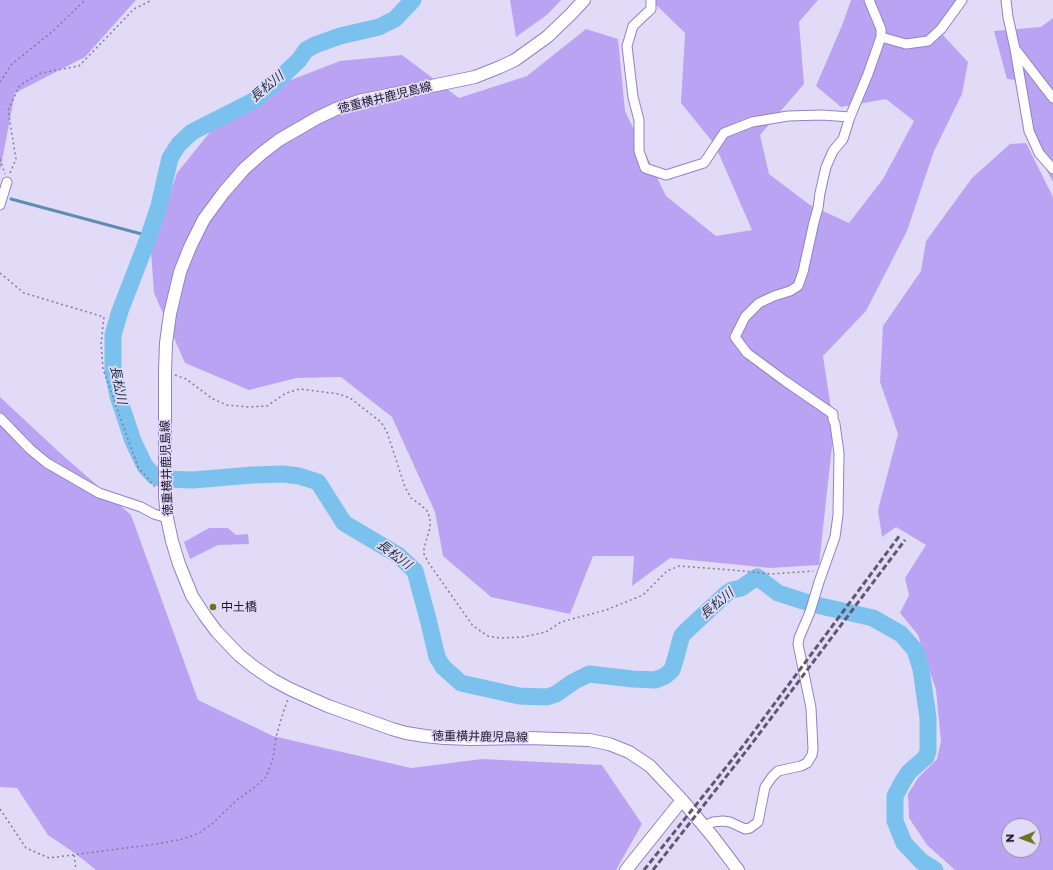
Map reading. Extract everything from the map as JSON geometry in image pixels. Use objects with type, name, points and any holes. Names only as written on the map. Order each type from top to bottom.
[{"type":"main road","name":"徳重横井鹿児島線","points":[[584,0],[547,37],[515,60],[500,67],[475,77],[366,100],[336,109],[317,118],[284,136],[262,153],[244,169],[224,192],[204,219],[190,247],[180,272],[170,314],[166,342],[165,372],[165,496],[167,518],[179,564],[192,596],[205,616],[217,632],[239,655],[273,680],[328,706],[392,729],[425,736],[471,739],[528,738],[589,740],[609,744],[629,752],[650,766],[682,800],[738,870]]},
{"type":"main road","points":[[626,870],[682,800]]},
{"type":"street","points":[[651,0],[651,9],[633,26],[627,46],[633,97],[639,120],[639,151],[645,168],[666,175],[704,164],[724,133],[752,122],[788,116],[822,115],[850,117]]},
{"type":"street","points":[[704,826],[723,820],[745,829],[750,828],[758,822],[765,787],[772,777],[778,771],[801,766],[807,763],[812,755],[811,708],[798,644],[835,537],[838,515],[839,453],[835,424],[833,414],[747,353],[736,337],[746,318],[759,303],[790,291],[798,286],[803,272],[826,167],[833,151],[844,139],[850,117],[868,74],[881,37],[881,28],[869,0]]},
{"type":"street","points":[[881,37],[906,44],[928,41],[941,29],[962,0]]},
{"type":"street","points":[[1006,0],[1008,16],[1016,49],[1029,131],[1039,153],[1053,170]]},
{"type":"street","points":[[1016,49],[1053,98]]},
{"type":"street","points":[[0,205],[7,182]]},
{"type":"street","points":[[0,418],[47,464],[99,493],[141,507],[154,514],[167,518]]},
{"type":"path","points":[[0,82],[12,64],[53,31],[86,0]]},
{"type":"path","points":[[7,182],[16,159],[8,110],[20,86],[41,73],[79,66],[134,9],[152,0]]},
{"type":"path","points":[[0,159],[7,182]]},
{"type":"path","points":[[0,273],[24,293],[104,317],[101,344],[103,369],[138,467],[156,489],[165,496]]},
{"type":"path","points":[[165,372],[186,379],[213,399],[227,405],[249,407],[267,406],[286,393],[300,389],[339,394],[350,398],[381,422],[387,432],[411,498],[428,512],[430,528],[424,548],[424,554],[428,562],[473,626],[488,636],[500,638],[523,637],[546,632],[561,622],[606,610],[643,595],[667,571],[679,566],[772,574],[823,570]]},
{"type":"path","points":[[0,809],[26,848],[49,858],[170,842],[199,833],[212,824],[237,800],[251,790],[266,776],[273,758],[276,736],[292,690]]},
{"type":"path","points":[[74,855],[76,870]]},
{"type":"shaded area","points":[[0,0],[136,0],[85,57],[15,93],[0,171]]},
{"type":"shaded area","points":[[510,0],[561,0],[548,14],[516,37]]},
{"type":"shaded area","points":[[651,0],[818,0],[799,22],[804,84],[760,135],[769,174],[810,205],[849,223],[883,179],[914,121],[886,99],[841,107],[816,86],[843,23],[851,0],[958,0],[942,34],[968,62],[962,94],[934,151],[907,231],[866,311],[823,356],[834,428],[819,565],[770,568],[670,558],[632,586],[634,556],[593,556],[570,614],[491,597],[443,556],[435,512],[392,417],[341,377],[297,378],[249,390],[185,363],[154,293],[151,251],[177,173],[210,132],[283,83],[340,61],[402,55],[459,98],[527,76],[586,29],[618,39],[625,111],[666,196],[716,236],[752,230],[715,145],[681,103],[685,33]]},
{"type":"shaded area","points":[[1053,18],[1053,182],[1027,133],[1016,80],[1007,79],[994,31],[1041,27]]},
{"type":"shaded area","points":[[1026,143],[1053,197],[1053,870],[955,870],[927,845],[909,818],[908,794],[918,778],[937,759],[941,741],[936,690],[918,635],[900,613],[909,595],[905,578],[926,545],[896,527],[882,537],[878,510],[898,434],[880,382],[883,326],[921,271],[926,241],[972,178],[1010,144]]},
{"type":"shaded area","points":[[0,397],[59,452],[131,515],[198,700],[273,736],[411,768],[482,759],[602,765],[642,824],[616,870],[96,870],[48,835],[17,788],[0,787]]},
{"type":"shaded area","points":[[209,528],[228,528],[236,535],[248,534],[249,544],[218,545],[190,559],[184,542]]},
{"type":"waterway","name":"長松川","points":[[413,0],[395,19],[379,27],[340,36],[306,50],[299,60],[255,100],[192,132],[179,144],[170,158],[159,206],[120,311],[113,335],[113,372],[118,396],[133,441],[145,466],[154,476],[163,479],[193,480],[283,474],[299,476],[318,482],[344,523],[398,555],[415,571],[437,657],[443,667],[461,683],[519,696],[547,697],[556,694],[573,682],[589,674],[655,680],[665,676],[672,670],[683,634],[727,593],[741,588],[757,577],[778,593],[812,604],[873,618],[901,634],[915,650],[921,669],[928,718],[928,751],[926,757],[909,772],[895,796],[895,821],[904,843],[921,861],[935,870]]},
{"type":"waterway","points":[[11,199],[149,236]]},
{"type":"railway","points":[[644,870],[743,746],[900,535]]},
{"type":"railway","points":[[653,870],[747,750],[905,540]]},
{"type":"place","name":"中土橋","points":[[213,607]]}]
